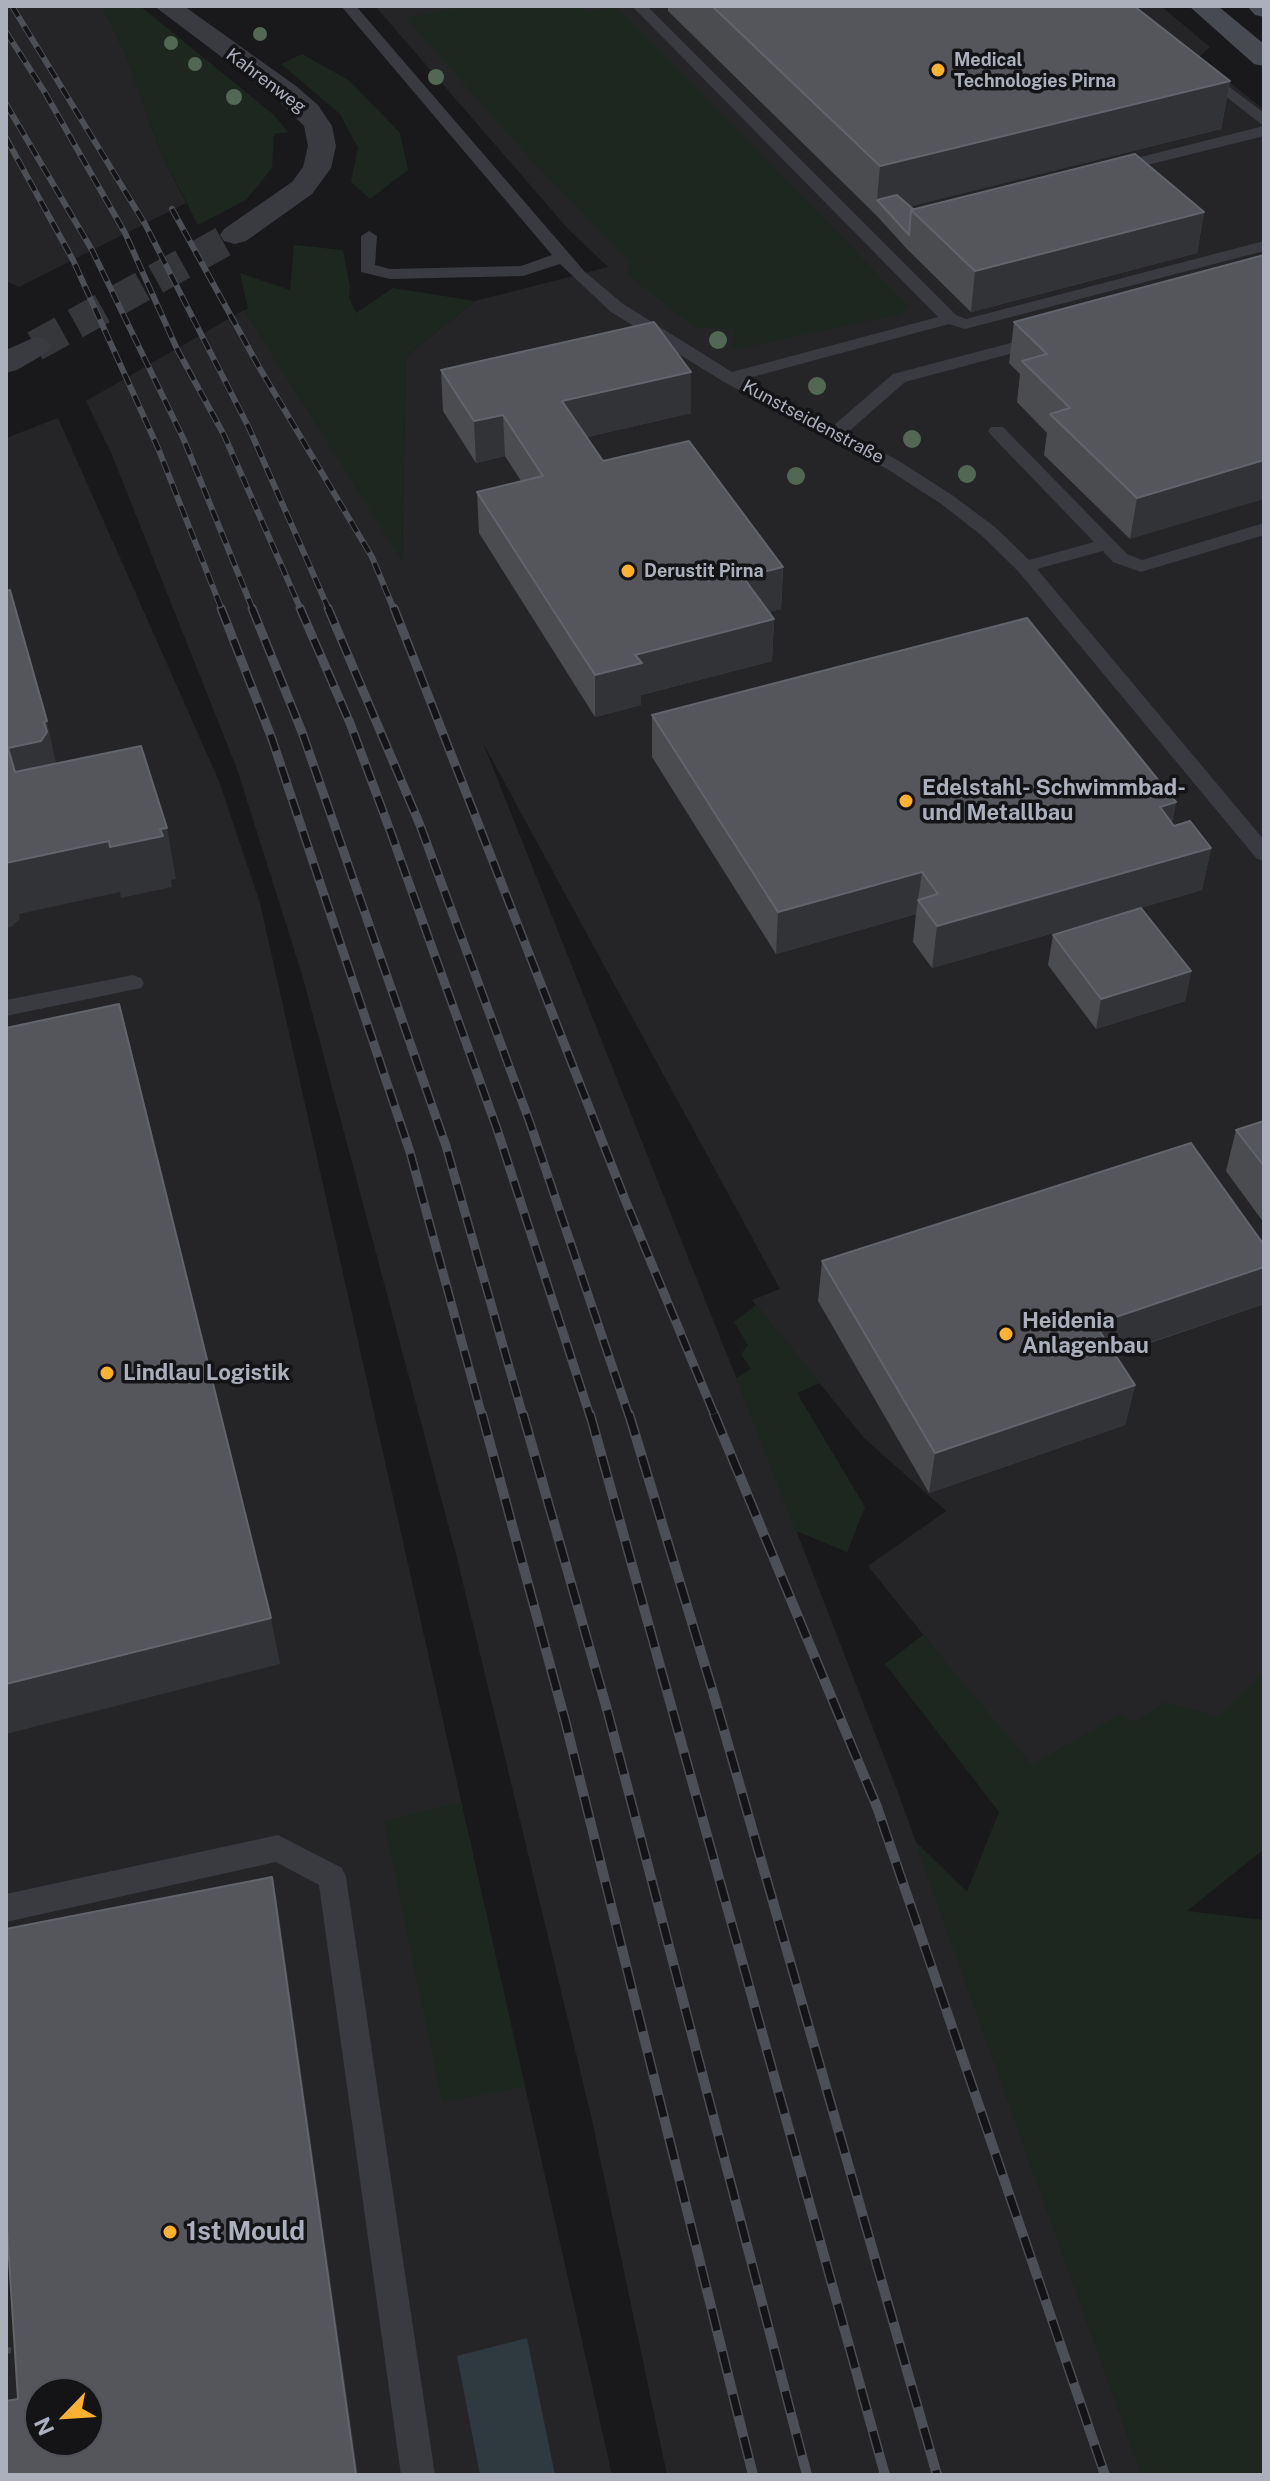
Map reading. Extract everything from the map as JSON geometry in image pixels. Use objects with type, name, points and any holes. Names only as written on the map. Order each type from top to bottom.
[{"type":"main road","points":[[1202,6],[1264,58]]},
{"type":"street","name":"Kahrenweg","points":[[167,6],[286,92],[308,111],[318,126],[322,146],[320,157],[317,168],[302,188],[235,235]]},
{"type":"street","points":[[6,363],[35,346]]},
{"type":"lane","name":"Kunstseidenstraße","points":[[348,6],[579,276],[617,308],[730,378],[836,433],[946,499],[988,531],[1025,567],[1264,854]]},
{"type":"lane","points":[[639,6],[870,230],[950,319],[965,324],[1264,246]]},
{"type":"lane","points":[[1192,63],[1264,121]]},
{"type":"lane","points":[[1094,174],[1264,131]]},
{"type":"lane","points":[[369,236],[367,268],[390,274],[523,271],[563,257]]},
{"type":"lane","points":[[730,378],[950,319]]},
{"type":"lane","points":[[836,433],[857,418],[899,378],[1051,338]]},
{"type":"lane","points":[[997,431],[1120,558],[1141,566],[1264,529]]},
{"type":"lane","points":[[1025,567],[1106,544]]},
{"type":"lane","points":[[6,1008],[133,983]]},
{"type":"lane","points":[[6,1908],[278,1848],[332,1877],[418,2475]]},
{"type":"shaded area","points":[[6,6],[102,6],[127,57],[161,153],[186,203],[19,287],[6,281]]},
{"type":"shaded area","points":[[102,6],[140,6],[274,115],[288,132],[274,134],[272,168],[246,200],[198,225],[161,153],[127,57]]},
{"type":"shaded area","points":[[375,6],[1161,6],[1210,47],[1199,57],[1264,110],[1264,1849],[1032,1765],[1020,1755],[868,1566],[946,1511],[864,1438],[752,1300],[780,1289],[483,743],[899,1795],[1142,2475],[667,2475],[592,2120],[457,1558],[303,978],[237,769],[112,455],[86,401],[244,310],[402,559],[406,356],[475,301],[608,267],[569,230]]},
{"type":"shaded area","points":[[469,6],[581,6],[586,12],[617,7],[909,306],[901,314],[732,350],[734,329],[695,328],[627,274],[630,262],[522,150],[406,18]]},
{"type":"shaded area","points":[[302,54],[350,81],[400,133],[408,170],[370,199],[351,182],[358,148],[340,114],[281,64]]},
{"type":"shaded area","points":[[294,245],[343,250],[349,298],[356,313],[393,288],[475,301],[406,356],[402,561],[244,310],[248,309],[240,273],[290,290]]},
{"type":"shaded area","points":[[58,418],[219,781],[260,903],[612,2475],[6,2475],[6,438]]},
{"type":"shaded area","points":[[756,1305],[820,1383],[797,1393],[865,1507],[847,1552],[796,1531],[736,1378],[751,1369],[741,1354],[748,1345],[734,1322]]},
{"type":"shaded area","points":[[923,1635],[1032,1765],[1119,1715],[1136,1722],[1165,1702],[1218,1717],[1264,1671],[1264,1849],[1187,1911],[1264,1920],[1264,2475],[1142,2475],[915,1841],[967,1892],[999,1812],[885,1664]]},
{"type":"shaded area","points":[[461,1802],[525,2087],[442,2102],[384,1821]]},
{"type":"shaded area","points":[[527,2338],[555,2475],[480,2475],[457,2356]]},
{"type":"building","name":"Medical Technologies Pirna","points":[[712,6],[1134,6],[1230,81],[880,166]]},
{"type":"building","points":[[1135,154],[1204,212],[975,271],[911,210]]},
{"type":"building","points":[[897,195],[913,209],[909,235],[877,200]]},
{"type":"building","points":[[1264,255],[1264,460],[1137,498],[1050,414],[1070,408],[1022,361],[1047,354],[1014,322]]},
{"type":"building","points":[[654,322],[691,372],[562,401],[603,461],[689,441],[783,567],[743,577],[774,619],[635,655],[642,663],[595,675],[477,492],[543,476],[503,415],[474,421],[441,370]]},
{"type":"building","points":[[10,590],[47,721],[44,722],[47,732],[41,741],[8,748],[15,772],[141,746],[167,828],[160,829],[163,836],[110,847],[109,841],[6,863],[6,591]]},
{"type":"building","name":"Edelstahl- Schwimmbad- und Metallbau","points":[[1027,618],[1176,802],[1160,807],[1174,826],[1190,821],[1211,848],[937,926],[918,900],[938,894],[922,872],[778,912],[652,715]]},
{"type":"building","points":[[1141,908],[1191,971],[1101,999],[1053,935]]},
{"type":"building","name":"Lindlau Logistik","points":[[119,1004],[271,1618],[6,1684],[6,1028]]},
{"type":"building","points":[[1264,1121],[1264,1166],[1236,1130]]},
{"type":"building","name":"Heidenia Anlagenbau","points":[[1191,1143],[1264,1245],[1264,1267],[1095,1324],[1135,1385],[935,1453],[822,1261]]},
{"type":"building","name":"1st Mould","points":[[272,1877],[356,2475],[6,2475],[6,2401],[18,2399],[6,2212],[6,1929]]},
{"type":"tunnel","points":[[35,346],[235,235]]},
{"type":"railway","points":[[12,6],[145,224],[249,428],[329,610]]},
{"type":"railway","points":[[6,32],[44,91],[125,233],[177,349],[224,435],[301,610]]},
{"type":"railway","points":[[6,104],[92,250],[184,440],[253,610]]},
{"type":"railway","points":[[6,138],[73,260],[158,448],[222,610]]},
{"type":"railway","points":[[172,209],[259,367],[372,557],[394,610]]},
{"type":"railway","points":[[221,608],[272,739],[410,1152],[482,1416]]},
{"type":"railway","points":[[252,608],[302,732],[446,1146],[523,1416]]},
{"type":"railway","points":[[300,608],[350,723],[391,833],[497,1129],[590,1416]]},
{"type":"railway","points":[[328,608],[420,825],[530,1123],[629,1416]]},
{"type":"railway","points":[[394,608],[626,1202],[715,1416]]},
{"type":"railway","points":[[482,1414],[566,1724],[753,2475]]},
{"type":"railway","points":[[523,1414],[608,1713],[807,2475]]},
{"type":"railway","points":[[590,1414],[885,2475]]},
{"type":"railway","points":[[629,1414],[713,1692],[937,2475]]},
{"type":"railway","points":[[714,1414],[877,1807],[1105,2475]]},
{"type":"place","name":"Medical Technologies Pirna","points":[[938,70]]},
{"type":"place","name":"Derustit Pirna","points":[[628,571]]},
{"type":"place","name":"Edelstahl- Schwimmbad- und Metallbau","points":[[906,801]]},
{"type":"place","name":"Heidenia Anlagenbau","points":[[1006,1334]]},
{"type":"place","name":"Lindlau Logistik","points":[[107,1373]]},
{"type":"place","name":"1st Mould","points":[[170,2232]]}]
